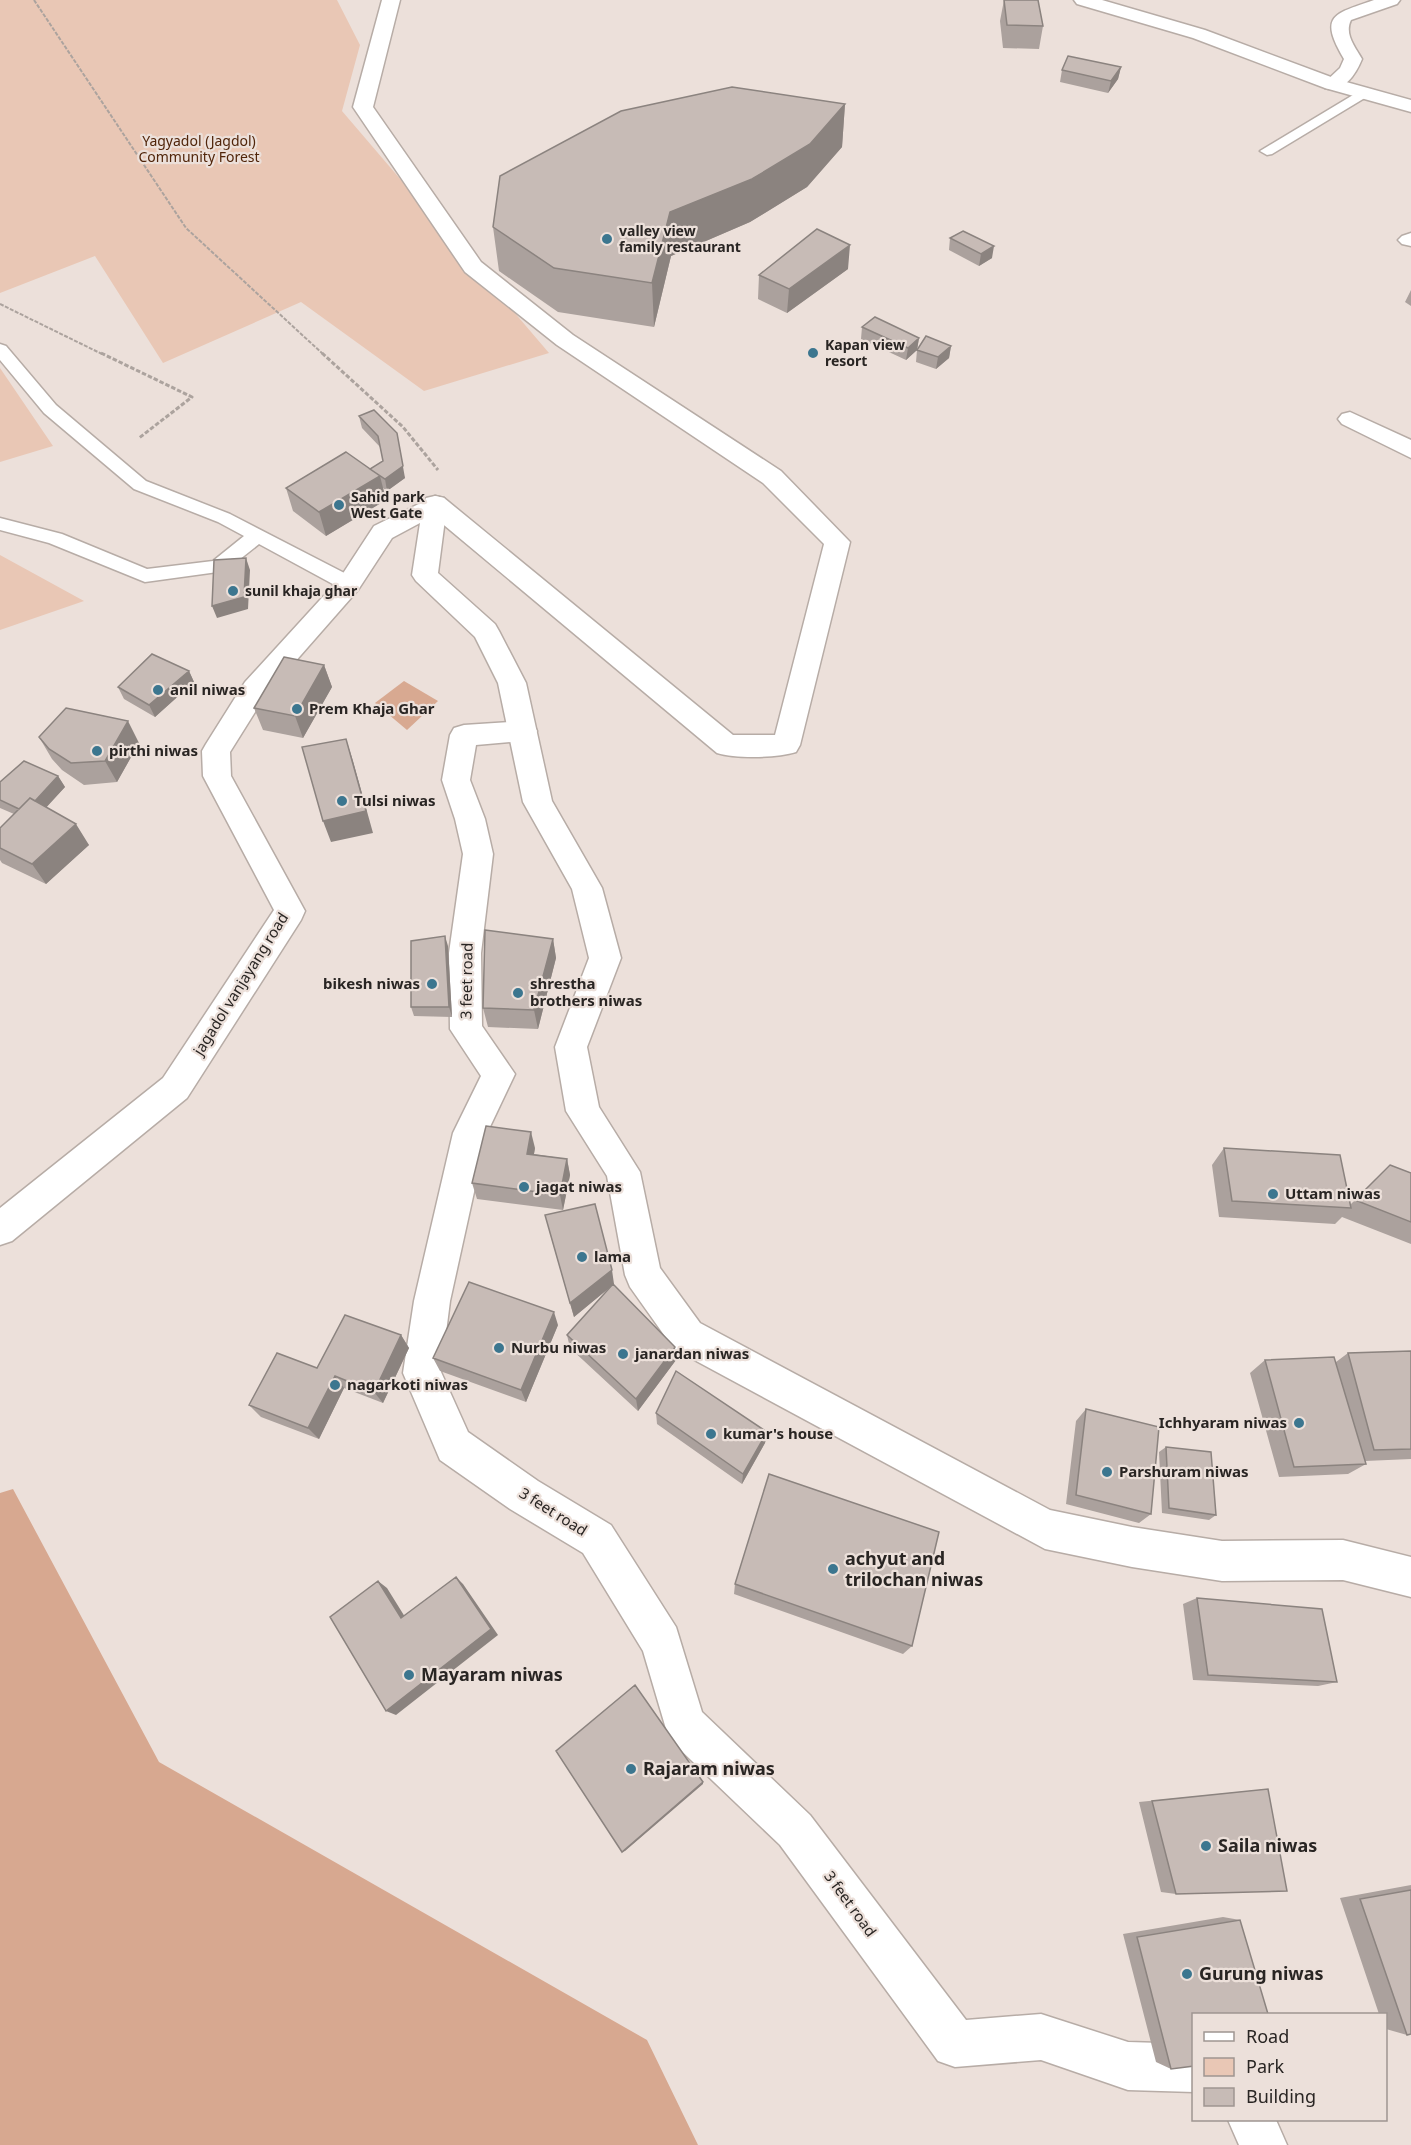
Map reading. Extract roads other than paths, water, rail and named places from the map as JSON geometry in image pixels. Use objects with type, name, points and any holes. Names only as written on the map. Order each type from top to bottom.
[{"type":"street","points":[[391,0],[363,107],[473,267],[565,340],[772,477],[837,542],[786,745],[727,746],[435,504]]},
{"type":"street","points":[[1083,0],[1199,34],[1332,84],[1411,105]]},
{"type":"street","points":[[1332,84],[1348,70],[1353,59],[1337,30],[1339,21],[1345,16],[1391,0]]},
{"type":"street","points":[[1350,419],[1411,450]]},
{"type":"street","points":[[435,504],[425,575],[486,631],[512,683],[538,802],[587,888],[605,958],[571,1047],[583,1111],[623,1172],[643,1275],[687,1336],[1045,1529],[1132,1547],[1222,1561],[1343,1560],[1411,1577]]},
{"type":"street","name":"jagadol vanjayang road","points":[[0,1229],[175,1088],[290,911],[217,776],[216,752],[255,689],[349,584],[383,532],[435,504]]},
{"type":"street","name":"3 feet road","points":[[523,731],[464,735],[456,780],[470,819],[478,854],[465,953],[466,1029],[498,1074],[467,1144],[432,1301],[422,1373],[454,1446],[524,1495],[597,1539],[661,1642],[684,1724],[795,1830],[956,2043],[1041,2037],[1128,2066],[1192,2068]]},
{"type":"street","points":[[1252,2121],[1263,2145]]},
{"type":"lane","points":[[1268,151],[1363,93]]},
{"type":"lane","points":[[0,349],[50,409],[140,485],[224,518],[349,584]]},
{"type":"lane","points":[[0,524],[55,538],[145,576],[218,567],[258,535]]},
{"type":"place","name":"valley view family restaurant","points":[[607,239]]},
{"type":"place","name":"Kapan view resort","points":[[813,353]]},
{"type":"place","name":"Sahid park West Gate","points":[[339,505]]},
{"type":"place","name":"sunil khaja ghar","points":[[233,591]]},
{"type":"place","name":"anil niwas","points":[[158,690]]},
{"type":"place","name":"Prem Khaja Ghar","points":[[297,709]]},
{"type":"place","name":"pirthi niwas","points":[[97,751]]},
{"type":"place","name":"Tulsi niwas","points":[[342,801]]},
{"type":"place","name":"bikesh niwas","points":[[432,984]]},
{"type":"place","name":"shrestha brothers niwas","points":[[518,993]]},
{"type":"place","name":"jagat niwas","points":[[524,1187]]},
{"type":"place","name":"Uttam niwas","points":[[1273,1194]]},
{"type":"place","name":"lama","points":[[582,1257]]},
{"type":"place","name":"Nurbu niwas","points":[[499,1348]]},
{"type":"place","name":"janardan niwas","points":[[623,1354]]},
{"type":"place","name":"nagarkoti niwas","points":[[335,1385]]},
{"type":"place","name":"Ichhyaram niwas","points":[[1299,1423]]},
{"type":"place","name":"kumar's house","points":[[711,1434]]},
{"type":"place","name":"Parshuram niwas","points":[[1107,1472]]},
{"type":"place","name":"achyut and trilochan niwas","points":[[833,1569]]},
{"type":"place","name":"Mayaram niwas","points":[[409,1675]]},
{"type":"place","name":"Rajaram niwas","points":[[631,1769]]},
{"type":"place","name":"Saila niwas","points":[[1206,1846]]},
{"type":"place","name":"Gurung niwas","points":[[1187,1974]]},
{"type":"park label","name":"Yagyadol (Jagdol) Community Forest","points":[[199,150]]}]
